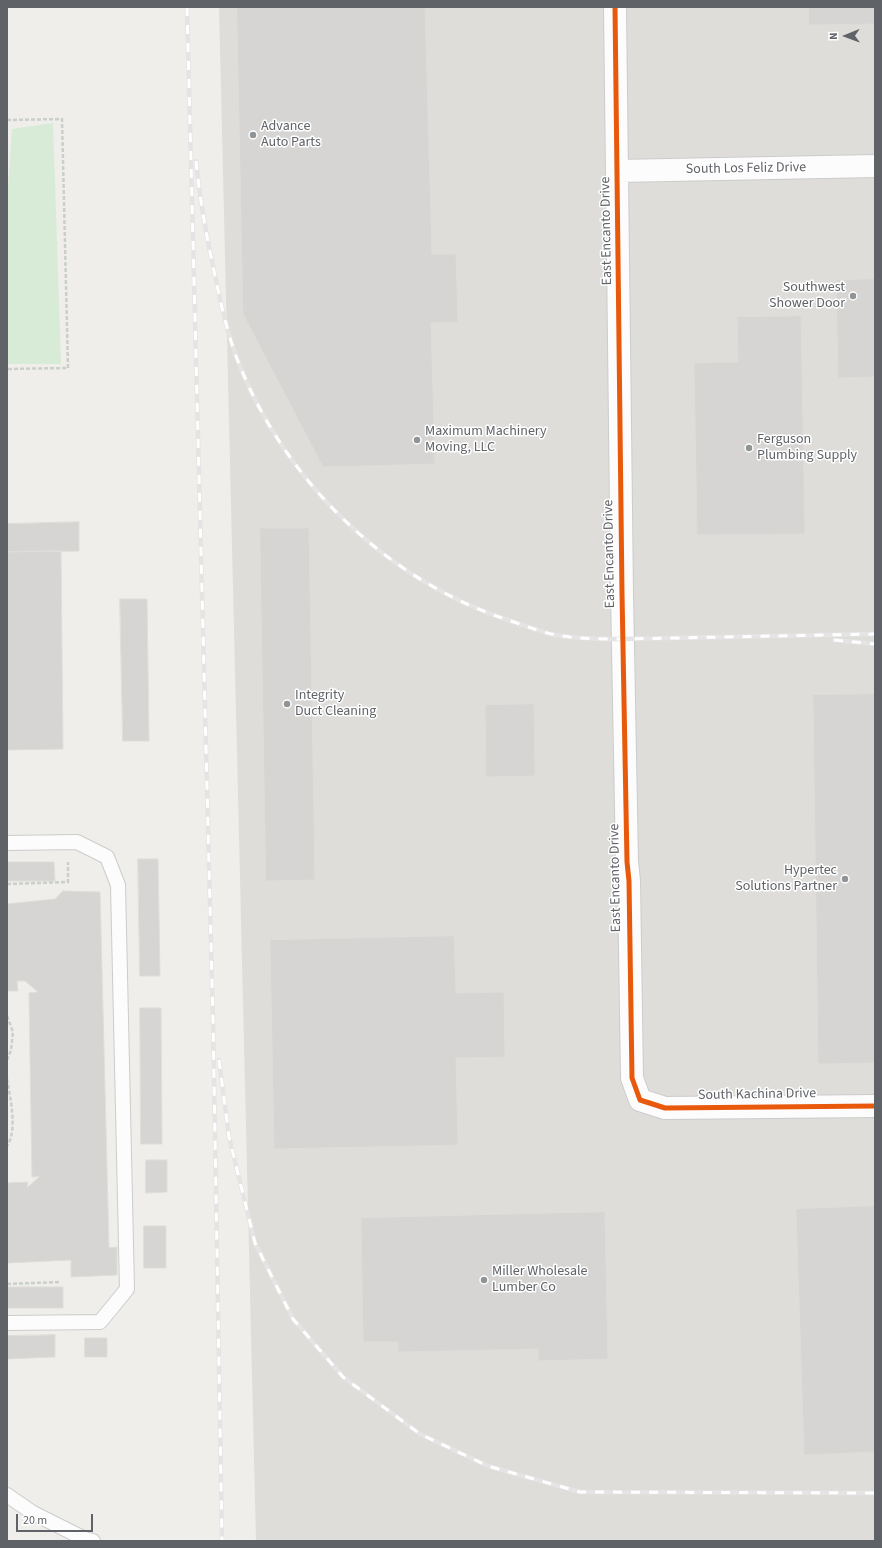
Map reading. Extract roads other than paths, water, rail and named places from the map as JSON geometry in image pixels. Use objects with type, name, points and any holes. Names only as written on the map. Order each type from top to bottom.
[{"type":"street","name":"East Encanto Drive","points":[[615,7],[623,609],[632,1078],[640,1100]]},
{"type":"street","name":"South Los Feliz Drive","points":[[618,171],[875,166]]},
{"type":"street","name":"South Kachina Drive","points":[[640,1100],[665,1108],[875,1106]]},
{"type":"lane","points":[[7,843],[77,842],[107,857],[118,885],[128,1289],[100,1322],[7,1323]]},
{"type":"lane","points":[[7,1495],[33,1513],[85,1539],[93,1541]]},
{"type":"railway","points":[[187,7],[213,1021],[222,1541]]},
{"type":"railway","points":[[196,161],[207,235],[224,318],[236,356],[256,401],[281,444],[310,483],[344,520],[381,552],[422,580],[465,603],[539,631],[556,635],[581,638],[623,639],[875,634]]},
{"type":"railway","points":[[834,640],[875,644]]},
{"type":"railway","points":[[219,1060],[229,1137],[255,1243],[293,1319],[343,1377],[420,1434],[488,1466],[580,1492],[875,1493]]},
{"type":"place","name":"Advance Auto Parts","points":[[253,135]]},
{"type":"place","name":"Southwest Shower Door","points":[[853,296]]},
{"type":"place","name":"Maximum Machinery Moving, LLC","points":[[417,440]]},
{"type":"place","name":"Ferguson Plumbing Supply","points":[[749,448]]},
{"type":"place","name":"Integrity Duct Cleaning","points":[[287,704]]},
{"type":"place","name":"Hypertec Solutions Partner","points":[[845,879]]},
{"type":"place","name":"Miller Wholesale Lumber Co","points":[[484,1280]]}]
